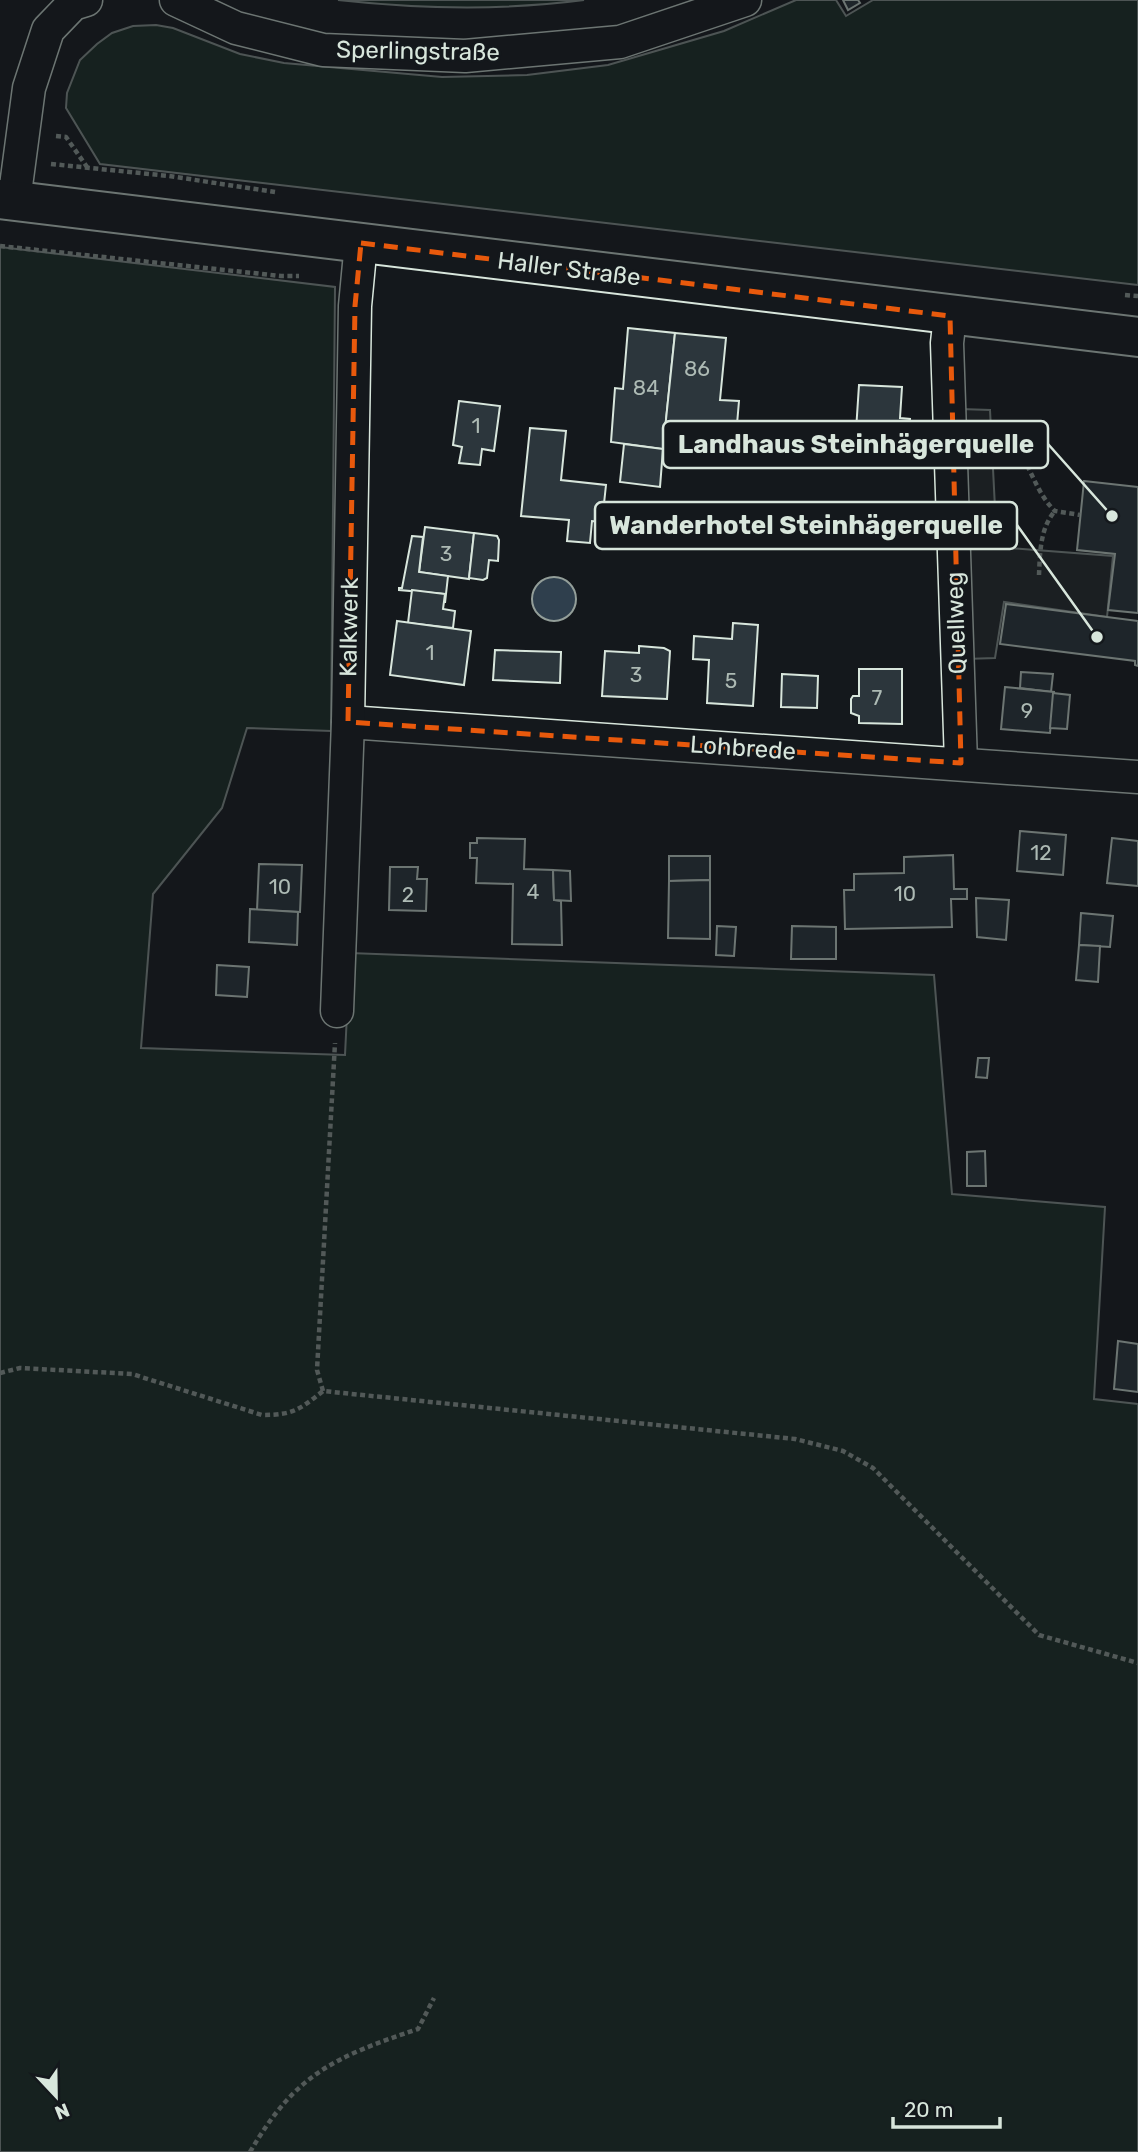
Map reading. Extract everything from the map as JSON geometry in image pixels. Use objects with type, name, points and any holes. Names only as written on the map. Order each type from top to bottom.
[{"type":"main road","name":"Haller Straße","points":[[7,200],[1138,337]]},
{"type":"street","name":"Sperlingstraße","points":[[176,0],[236,28],[323,50],[465,56],[620,42],[745,0]]},
{"type":"street","points":[[7,200],[29,88],[48,30],[76,2]]},
{"type":"street","name":"Kalkwerk","points":[[337,1012],[348,722],[355,306],[361,243]]},
{"type":"street","name":"Quellweg","points":[[950,316],[947,343],[961,763]]},
{"type":"street","name":"Lohbrede","points":[[348,722],[1138,776]]},
{"type":"path","points":[[88,168],[169,176]]},
{"type":"path","points":[[950,432],[996,432],[1011,440],[1043,498],[1055,511],[1080,515]]},
{"type":"path","points":[[1039,575],[1041,547],[1048,519],[1055,511]]},
{"type":"path","points":[[323,1391],[317,1370],[337,1012]]},
{"type":"path","points":[[0,1373],[20,1368],[132,1374],[262,1415],[284,1415],[301,1408],[323,1391],[795,1439],[843,1451],[873,1468],[1039,1635],[1138,1663]]},
{"type":"path","points":[[250,2152],[281,2105],[314,2073],[360,2049],[418,2029],[434,1998]]},
{"type":"highlighted area","points":[[361,243],[950,316],[961,763],[348,722],[355,306]]},
{"type":"green space","points":[[338,0],[584,0],[461,8]]},
{"type":"green space","points":[[796,0],[836,0],[846,16],[873,0],[1138,0],[1138,285],[100,164],[66,108],[67,93],[80,60],[112,33],[133,26],[156,25],[173,28],[240,54],[284,63],[442,77],[527,75],[608,65],[724,31]]},
{"type":"green space","points":[[0,247],[335,287],[331,731],[247,728],[222,808],[153,894],[141,1048],[345,1055],[350,953],[934,975],[952,1194],[1105,1207],[1094,1399],[1138,1404],[1138,2152],[0,2152]]},
{"type":"shaded area","points":[[960,409],[990,410],[997,547],[1113,556],[1107,617],[1004,602],[995,658],[965,659]]},
{"type":"water","points":[[554,577],[569,584],[576,599],[569,614],[554,621],[539,614],[532,599],[539,584]]},
{"type":"building","points":[[843,0],[858,0],[860,3],[848,10]]},
{"type":"building","points":[[628,328],[675,333],[663,449],[611,442],[615,388],[623,389]]},
{"type":"building","points":[[675,333],[726,338],[720,400],[739,401],[736,436],[665,429]]},
{"type":"building","points":[[859,385],[902,387],[900,418],[910,419],[909,430],[899,429],[898,446],[882,445],[881,463],[854,461]]},
{"type":"building","points":[[459,401],[500,406],[494,451],[482,449],[480,465],[459,463],[462,447],[453,445]]},
{"type":"building","points":[[530,428],[566,431],[561,480],[606,485],[602,522],[592,521],[590,543],[567,541],[569,520],[521,516]]},
{"type":"building","points":[[624,444],[663,449],[660,487],[620,482]]},
{"type":"building","points":[[1084,481],[1138,487],[1138,613],[1108,610],[1115,554],[1077,550]]},
{"type":"building","points":[[929,523],[932,547],[914,549],[911,525]]},
{"type":"building","points":[[425,527],[474,533],[469,579],[419,572]]},
{"type":"building","points":[[474,533],[497,536],[499,540],[498,561],[489,560],[487,578],[483,580],[469,578]]},
{"type":"building","points":[[412,536],[423,537],[419,572],[448,576],[445,603],[445,594],[399,590],[402,588]]},
{"type":"building","points":[[412,590],[445,594],[443,609],[455,611],[453,628],[408,623]]},
{"type":"building","points":[[1006,604],[1138,621],[1138,666],[1135,661],[1000,644]]},
{"type":"building","points":[[397,621],[471,631],[464,685],[390,675]]},
{"type":"building","points":[[733,623],[758,625],[753,706],[707,703],[709,660],[693,659],[694,636],[732,639]]},
{"type":"building","points":[[639,646],[670,651],[667,699],[602,696],[605,651],[639,653]]},
{"type":"building","points":[[495,650],[561,652],[560,683],[493,680]]},
{"type":"building","points":[[859,669],[902,669],[902,724],[859,723],[859,716],[851,713],[851,699],[853,696],[859,696]]},
{"type":"building","points":[[1021,672],[1053,674],[1051,692],[1020,688]]},
{"type":"building","points":[[782,674],[818,676],[817,708],[781,707]]},
{"type":"building","points":[[1005,687],[1054,692],[1050,733],[1001,729]]},
{"type":"building","points":[[1053,693],[1070,695],[1067,729],[1050,728]]},
{"type":"building","points":[[1020,831],[1066,835],[1063,875],[1017,871]]},
{"type":"building","points":[[477,838],[525,839],[524,869],[553,870],[554,900],[561,901],[562,945],[512,944],[513,884],[476,883],[477,858],[470,858],[470,843],[477,843]]},
{"type":"building","points":[[1112,838],[1138,841],[1138,886],[1107,883]]},
{"type":"building","points":[[953,855],[954,889],[967,889],[967,899],[951,899],[952,927],[845,929],[844,890],[854,890],[854,874],[904,873],[904,857]]},
{"type":"building","points":[[669,856],[710,856],[710,880],[669,881]]},
{"type":"building","points":[[259,864],[302,865],[300,912],[257,910]]},
{"type":"building","points":[[390,867],[418,867],[417,879],[427,879],[426,911],[389,910]]},
{"type":"building","points":[[553,870],[570,871],[571,901],[554,900]]},
{"type":"building","points":[[710,880],[710,939],[668,938],[669,881]]},
{"type":"building","points":[[976,898],[1009,900],[1006,940],[977,937]]},
{"type":"building","points":[[250,909],[298,912],[297,945],[249,942]]},
{"type":"building","points":[[1081,913],[1113,916],[1110,947],[1079,945]]},
{"type":"building","points":[[717,926],[736,927],[734,956],[716,955]]},
{"type":"building","points":[[792,926],[836,927],[836,959],[791,959]]},
{"type":"building","points":[[1079,945],[1100,946],[1098,982],[1076,980]]},
{"type":"building","points":[[217,965],[249,967],[247,997],[216,995]]},
{"type":"building","points":[[978,1058],[989,1058],[987,1078],[976,1077]]},
{"type":"building","points":[[985,1151],[986,1186],[967,1186],[967,1152]]},
{"type":"building","points":[[1118,1341],[1138,1344],[1138,1392],[1114,1389]]},
{"type":"place","name":"Landhaus Steinhägerquelle","points":[[1112,516]]},
{"type":"place","name":"Wanderhotel Steinhägerquelle","points":[[1097,637]]}]
